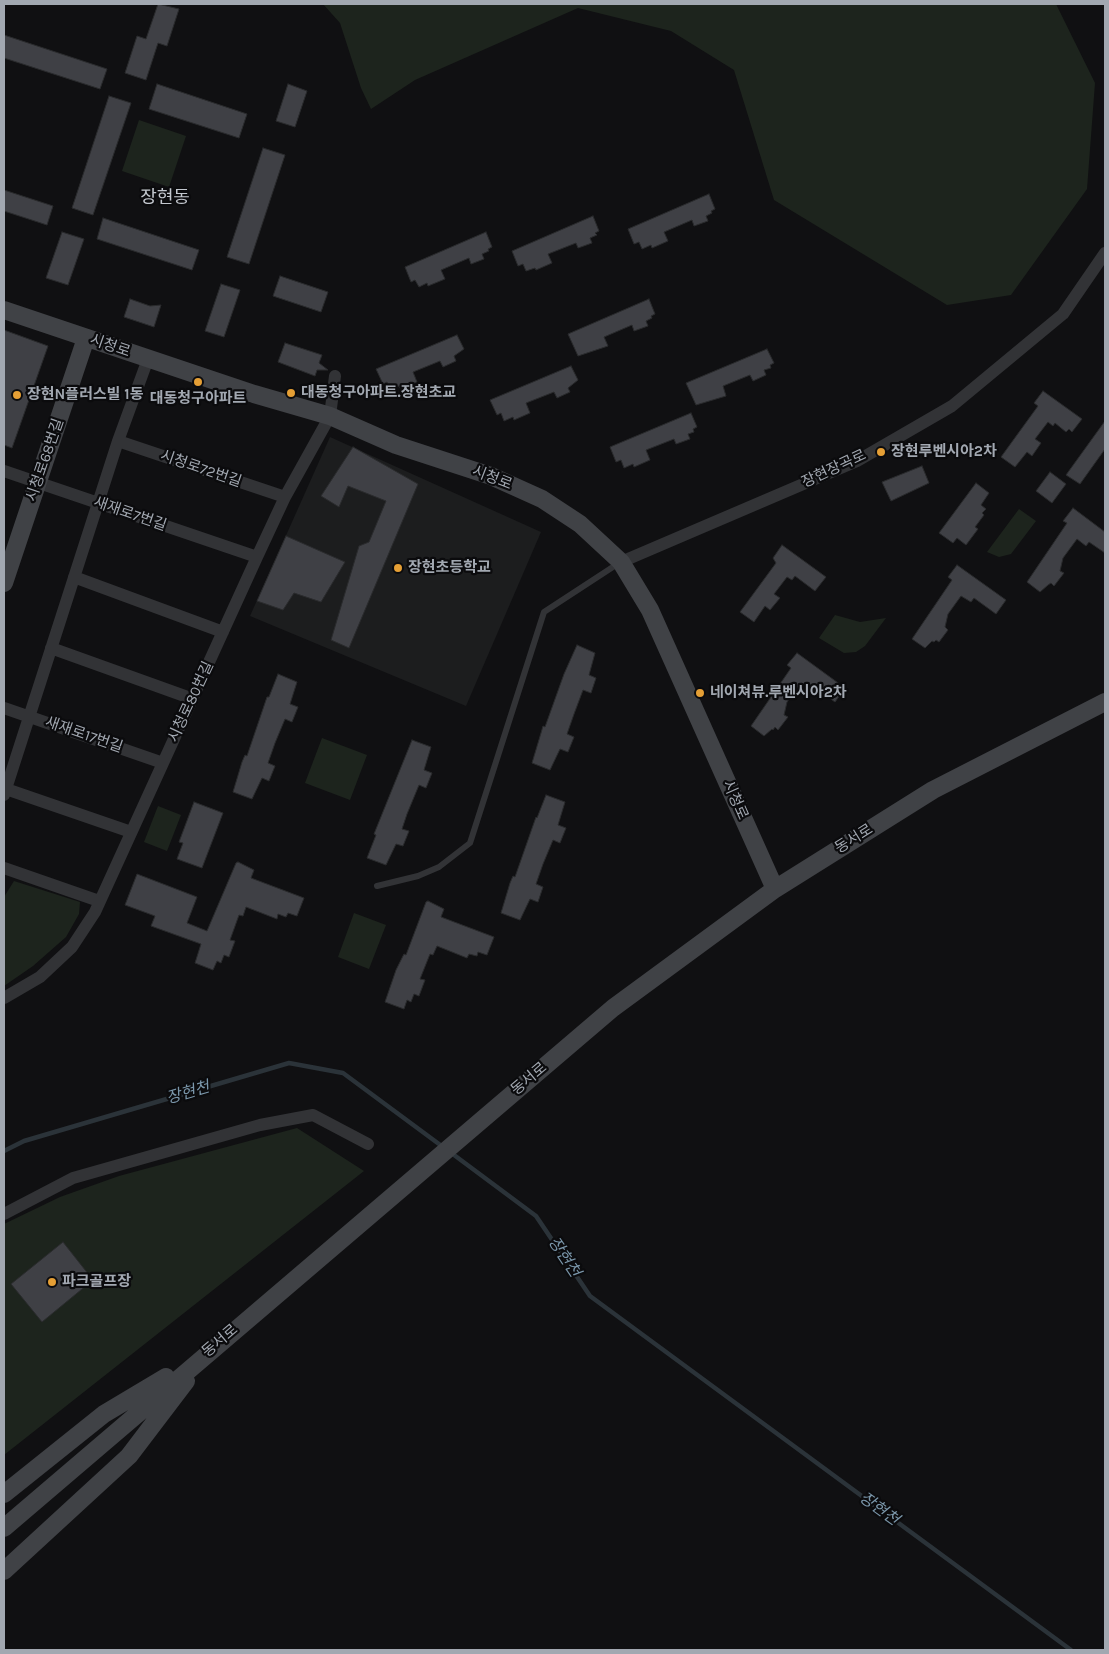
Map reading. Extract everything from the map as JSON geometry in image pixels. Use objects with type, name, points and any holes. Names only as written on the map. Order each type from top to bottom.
[{"type":"main road","name":"시청로","points":[[4,310],[254,394],[330,416],[396,445],[491,476],[542,499],[580,524],[621,562],[650,610],[775,889]]},
{"type":"main road","name":"시청로68번길","points":[[4,582],[86,338]]},
{"type":"main road","name":"동서로","points":[[4,1528],[207,1352],[613,1008],[775,889],[933,790],[1105,702]]},
{"type":"main road","points":[[4,1494],[104,1414],[207,1352]]},
{"type":"main road","points":[[4,1571],[129,1456],[207,1352]]},
{"type":"street","name":"장현장곡로","points":[[621,562],[856,461],[952,406],[1063,314],[1105,253]]},
{"type":"street","points":[[131,832],[5,792],[97,503],[148,359]]},
{"type":"street","name":"시청로80번길","points":[[4,998],[40,977],[72,947],[99,901],[256,557],[285,497],[330,416],[335,376]]},
{"type":"street","name":"시청로72번길","points":[[118,441],[285,497]]},
{"type":"street","name":"새재로7번길","points":[[4,471],[256,557]]},
{"type":"street","points":[[74,576],[223,632]]},
{"type":"street","points":[[51,648],[193,698]]},
{"type":"street","name":"새재로17번길","points":[[4,708],[163,763]]},
{"type":"street","points":[[4,868],[99,901]]},
{"type":"street","points":[[4,1214],[73,1178],[260,1125],[313,1115],[368,1144]]},
{"type":"lane","points":[[377,886],[418,876],[440,867],[470,843],[544,612],[621,562]]},
{"type":"shaded area","points":[[323,4],[1056,4],[1095,83],[1087,189],[1011,295],[947,305],[774,200],[734,70],[671,31],[578,8],[415,80],[371,109],[361,88],[340,23]]},
{"type":"shaded area","points":[[139,120],[186,136],[169,187],[122,171]]},
{"type":"shaded area","name":"장현초등학교","points":[[330,437],[541,532],[466,706],[250,616]]},
{"type":"shaded area","points":[[1019,509],[1036,521],[1011,554],[999,557],[987,552]]},
{"type":"shaded area","points":[[835,615],[860,622],[886,618],[865,646],[856,652],[844,653],[819,638]]},
{"type":"shaded area","points":[[322,738],[367,755],[350,800],[305,783]]},
{"type":"shaded area","points":[[158,806],[181,815],[167,851],[144,842]]},
{"type":"shaded area","points":[[14,881],[80,902],[79,914],[66,937],[33,966],[4,986],[4,897]]},
{"type":"shaded area","points":[[354,913],[386,925],[369,969],[338,957]]},
{"type":"shaded area","points":[[297,1128],[364,1171],[4,1455],[4,1224],[60,1197],[119,1176]]},
{"type":"building","points":[[158,4],[179,9],[167,46],[158,43],[146,80],[125,73],[137,36],[146,39]]},
{"type":"building","points":[[4,35],[107,69],[100,89],[4,58]]},
{"type":"building","points":[[157,84],[247,114],[239,138],[149,109]]},
{"type":"building","points":[[288,84],[307,91],[295,127],[276,121]]},
{"type":"building","points":[[109,96],[131,103],[93,215],[72,208]]},
{"type":"building","points":[[263,148],[285,155],[249,264],[227,257]]},
{"type":"building","points":[[4,190],[53,206],[47,225],[4,211]]},
{"type":"building","points":[[709,194],[715,209],[706,216],[708,221],[694,226],[692,220],[664,232],[668,241],[652,248],[651,245],[642,249],[639,242],[634,244],[628,229]]},
{"type":"building","points":[[593,216],[599,231],[595,233],[597,235],[590,238],[592,243],[578,248],[576,243],[548,254],[552,263],[536,270],[535,268],[526,271],[523,264],[518,266],[512,251]]},
{"type":"building","points":[[103,218],[199,250],[192,270],[97,239]]},
{"type":"building","points":[[62,232],[84,239],[68,285],[46,278]]},
{"type":"building","points":[[486,232],[492,247],[488,249],[489,251],[482,254],[484,259],[471,264],[469,258],[441,270],[445,279],[428,286],[427,283],[419,287],[415,280],[411,282],[405,267]]},
{"type":"building","points":[[280,276],[328,292],[321,312],[273,296]]},
{"type":"building","points":[[221,284],[240,290],[224,337],[205,331]]},
{"type":"building","points":[[130,299],[150,306],[161,305],[154,327],[124,317]]},
{"type":"building","points":[[649,299],[655,314],[646,321],[648,326],[634,331],[632,325],[604,337],[608,346],[578,356],[568,334]]},
{"type":"building","name":"장현N플러스빌 1동","points":[[4,330],[48,346],[12,448],[4,445]]},
{"type":"building","points":[[457,335],[464,349],[454,356],[456,361],[443,367],[440,361],[413,372],[417,382],[400,388],[399,386],[390,390],[387,382],[383,384],[376,369]]},
{"type":"building","points":[[285,343],[322,355],[319,363],[328,370],[317,370],[315,376],[278,362]]},
{"type":"building","points":[[767,349],[774,363],[770,365],[771,368],[764,370],[766,375],[753,381],[750,375],[723,386],[726,396],[696,405],[686,383]]},
{"type":"building","points":[[571,366],[578,380],[568,388],[570,392],[557,398],[554,392],[526,403],[530,413],[514,420],[513,417],[504,421],[501,413],[497,415],[490,400]]},
{"type":"building","points":[[1043,391],[1082,419],[1072,432],[1069,429],[1066,432],[1055,423],[1053,426],[1048,422],[1035,439],[1041,443],[1032,456],[1027,452],[1015,467],[1001,457],[1038,406],[1034,403]]},
{"type":"building","points":[[691,413],[697,427],[693,429],[694,432],[688,434],[690,439],[676,444],[674,439],[646,450],[650,460],[634,467],[633,464],[624,468],[621,460],[616,462],[610,447]]},
{"type":"building","points":[[1105,421],[1105,449],[1080,484],[1066,475]]},
{"type":"building","name":"장현초등학교","points":[[353,447],[418,484],[349,648],[331,640],[359,546],[369,542],[386,501],[348,486],[339,507],[321,496]]},
{"type":"building","points":[[922,466],[929,483],[891,501],[882,482]]},
{"type":"building","points":[[1050,472],[1066,484],[1052,503],[1036,491]]},
{"type":"building","points":[[976,483],[989,493],[981,505],[986,509],[982,513],[984,515],[975,527],[978,529],[966,545],[957,538],[953,543],[939,533]]},
{"type":"building","points":[[1073,508],[1105,532],[1105,553],[1089,542],[1086,546],[1077,539],[1063,558],[1060,571],[1064,573],[1054,586],[1051,583],[1040,592],[1027,582],[1067,523],[1063,521]]},
{"type":"building","points":[[286,536],[345,562],[321,602],[294,593],[283,610],[257,601]]},
{"type":"building","points":[[782,545],[826,577],[815,591],[795,576],[792,580],[787,577],[774,594],[780,598],[770,610],[765,606],[754,622],[740,612],[776,563],[773,558]]},
{"type":"building","points":[[957,565],[1006,600],[996,614],[974,598],[971,602],[961,596],[948,614],[945,627],[948,630],[939,642],[936,640],[932,641],[925,648],[912,639],[952,580],[948,577]]},
{"type":"building","points":[[577,645],[595,653],[589,675],[596,678],[591,693],[583,690],[567,734],[574,737],[568,752],[560,749],[550,770],[532,763],[543,726],[545,727],[564,674]]},
{"type":"building","points":[[797,653],[845,688],[835,702],[813,686],[810,690],[801,683],[787,702],[784,715],[788,717],[778,730],[775,727],[764,736],[751,726],[791,668],[787,665]]},
{"type":"building","points":[[278,674],[297,682],[290,704],[298,707],[292,722],[285,719],[275,743],[268,763],[275,766],[269,781],[262,778],[252,799],[233,792],[242,762],[245,755],[247,756],[267,697],[269,697]]},
{"type":"building","points":[[412,740],[431,747],[424,770],[432,773],[426,788],[419,785],[407,814],[402,829],[409,831],[403,846],[396,844],[386,865],[367,858],[376,835],[374,834]]},
{"type":"building","points":[[546,795],[565,802],[558,825],[566,828],[560,843],[553,840],[543,864],[536,884],[543,887],[538,902],[530,899],[520,920],[501,913],[510,883],[513,876],[515,877],[536,817]]},
{"type":"building","points":[[194,802],[223,813],[202,868],[177,859],[183,843],[179,842]]},
{"type":"building","points":[[238,862],[254,870],[251,878],[304,898],[297,916],[288,913],[286,917],[278,914],[277,919],[246,907],[243,916],[239,915],[230,940],[235,941],[229,957],[224,955],[221,963],[217,961],[213,970],[195,963],[201,944],[151,926],[155,916],[125,905],[137,874],[197,897],[187,923],[207,931]]},
{"type":"building","points":[[428,901],[444,909],[441,917],[494,937],[487,955],[478,952],[477,956],[469,954],[467,958],[437,946],[433,955],[430,954],[420,979],[425,980],[419,996],[414,994],[411,1002],[407,1000],[404,1009],[385,1002],[396,970],[404,954],[406,955]]},
{"type":"building","name":"파크골프장","points":[[63,1242],[93,1280],[42,1322],[11,1284]]},
{"type":"waterway","name":"장현천","points":[[4,1151],[24,1141],[289,1063],[343,1073],[443,1147]]},
{"type":"waterway","name":"장현천","points":[[450,1152],[536,1216],[590,1296],[1071,1650]]},
{"type":"place","name":"대동청구아파트","points":[[198,382]]},
{"type":"place","name":"대동청구아파트.장현초교","points":[[291,393]]},
{"type":"place","name":"장현N플러스빌 1동","points":[[17,395]]},
{"type":"place","name":"장현루벤시아2차","points":[[881,452]]},
{"type":"place","name":"장현초등학교","points":[[398,568]]},
{"type":"place","name":"네이쳐뷰.루벤시아2차","points":[[700,693]]},
{"type":"place","name":"파크골프장","points":[[52,1282]]},
{"type":"district","name":"장현동","points":[[165,198]]}]
